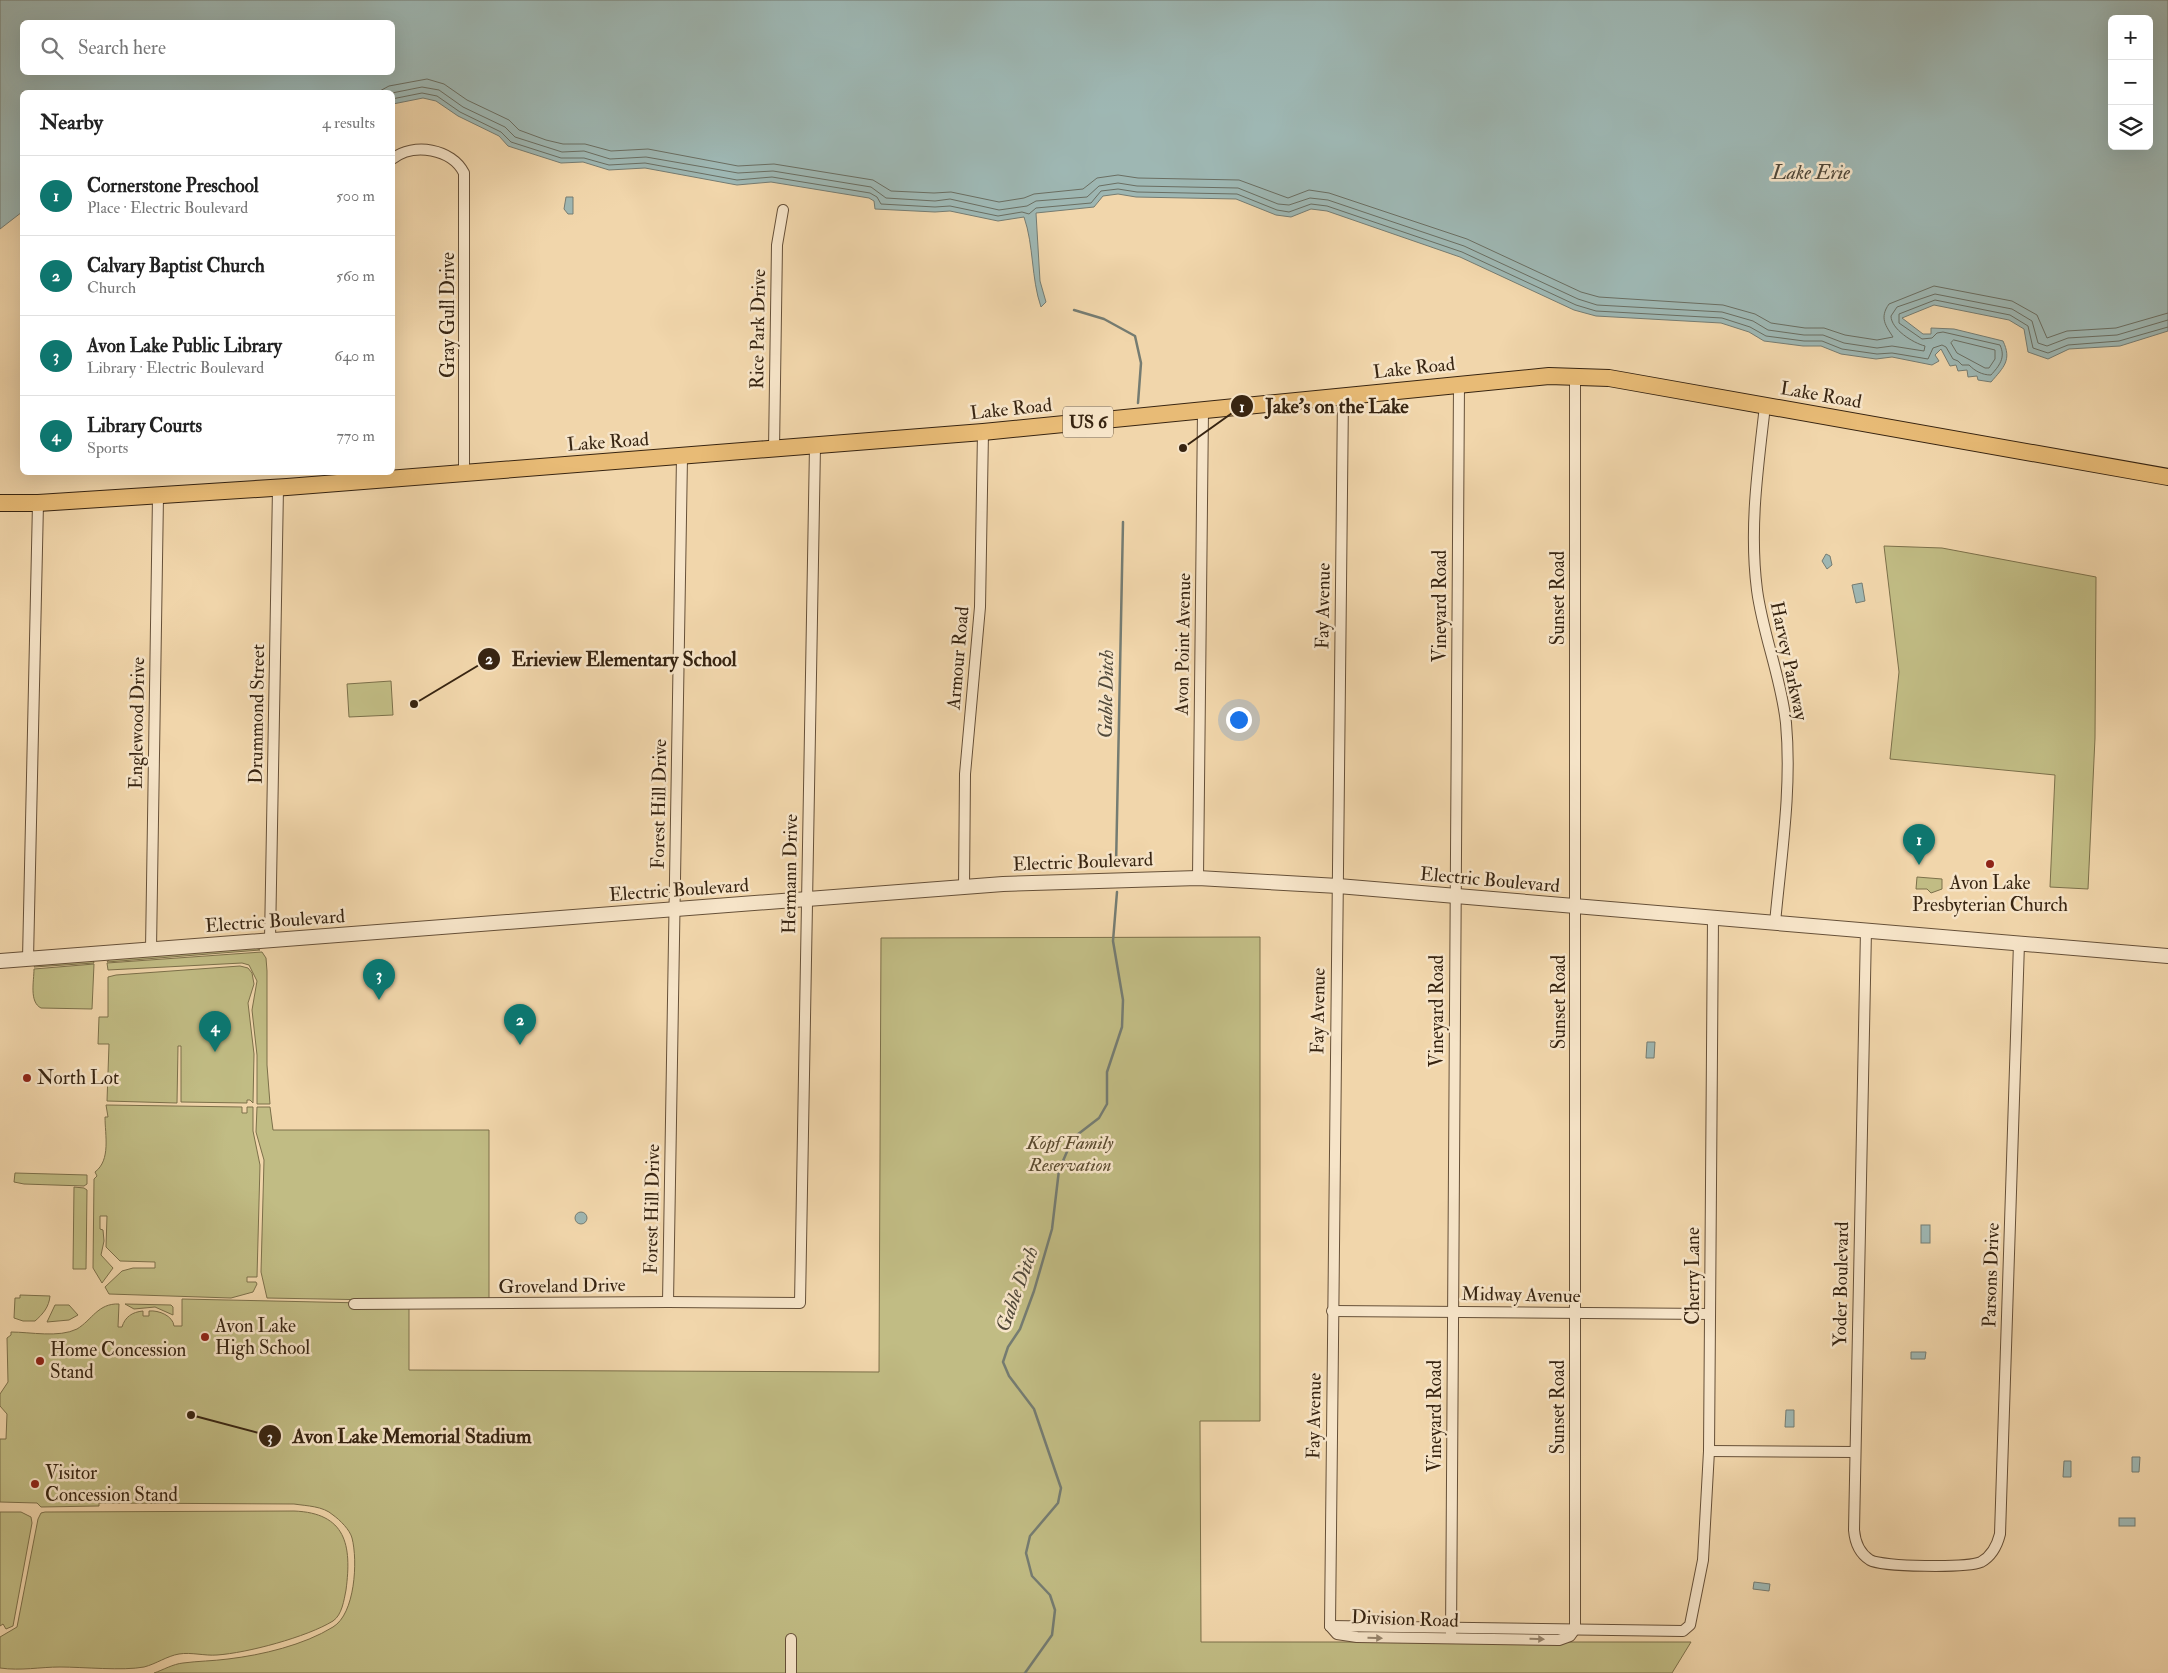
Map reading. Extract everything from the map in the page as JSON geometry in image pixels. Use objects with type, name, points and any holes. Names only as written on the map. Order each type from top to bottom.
[{"type":"main road","name":"Lake Road","points":[[0,503],[38,503],[278,488],[378,476],[464,473],[774,450],[984,432],[1459,384],[1575,376],[1618,380],[2168,477]]},
{"type":"street","name":"Gray Gull Drive","points":[[395,158],[410,151],[434,151],[448,154],[460,165],[466,181],[464,473]]},
{"type":"street","name":"Rice Park Drive","points":[[774,450],[777,245],[782,210]]},
{"type":"street","name":"Sunset Road","points":[[1575,376],[1575,1629]]},
{"type":"street","name":"Vineyard Road","points":[[1451,1638],[1459,384]]},
{"type":"street","name":"Fay Avenue","points":[[1330,1626],[1343,396]]},
{"type":"street","name":"Harvey Parkway","points":[[1765,406],[1755,499],[1754,561],[1764,622],[1781,690],[1787,756],[1775,923]]},
{"type":"street","name":"Avon Point Avenue","points":[[1198,878],[1203,410]]},
{"type":"street","name":"Armour Road","points":[[964,887],[965,774],[980,607],[984,432]]},
{"type":"street","name":"Hermann Drive","points":[[800,1303],[815,446]]},
{"type":"street","name":"Forest Hill Drive","points":[[668,1302],[682,457]]},
{"type":"street","name":"Drummond Street","points":[[270,940],[278,488]]},
{"type":"street","name":"Englewood Drive","points":[[151,950],[158,496]]},
{"type":"street","points":[[28,959],[38,503]]},
{"type":"street","name":"Electric Boulevard","points":[[0,961],[964,887],[1123,879],[1198,878],[1338,886],[2168,956]]},
{"type":"street","name":"Cherry Lane","points":[[1683,1631],[1690,1625],[1702,1560],[1709,1451],[1713,917]]},
{"type":"street","name":"Yoder Boulevard","points":[[1866,930],[1855,1452],[1855,1539],[1863,1554],[1870,1560],[1884,1565],[1943,1565]]},
{"type":"street","name":"Parsons Drive","points":[[1943,1565],[1966,1566],[1980,1562],[1994,1551],[2000,1534],[2019,943]]},
{"type":"street","name":"Groveland Drive","points":[[354,1304],[800,1303]]},
{"type":"street","name":"Midway Avenue","points":[[1332,1311],[1710,1314]]},
{"type":"street","points":[[1709,1451],[1855,1452]]},
{"type":"street","name":"Division Road","points":[[1330,1626],[1683,1631]]},
{"type":"street","name":"Division Road","points":[[1330,1626],[1337,1634],[1357,1637],[1559,1640],[1570,1636],[1575,1629]]},
{"type":"street","points":[[791,1673],[792,1639]]},
{"type":"green space","points":[[1884,546],[1942,548],[2096,577],[2095,738],[2088,889],[2050,887],[2055,775],[1890,759],[1899,672]]},
{"type":"green space","points":[[391,681],[393,715],[349,717],[347,684]]},
{"type":"green space","points":[[1917,877],[1942,879],[1942,889],[1931,893],[1927,889],[1916,889]]},
{"type":"green space","name":"Kopf Family Reservation","points":[[1260,937],[1260,1421],[1200,1421],[1201,1642],[1691,1642],[1672,1673],[154,1673],[179,1664],[228,1659],[269,1652],[309,1639],[333,1627],[346,1611],[353,1586],[354,1548],[351,1535],[342,1522],[325,1510],[294,1504],[99,1503],[99,1506],[41,1507],[37,1503],[0,1502],[0,1439],[6,1439],[7,1414],[0,1406],[0,1394],[8,1382],[7,1338],[11,1335],[11,1332],[53,1334],[70,1332],[77,1329],[100,1309],[112,1304],[119,1304],[118,1327],[122,1327],[125,1320],[130,1316],[143,1311],[143,1316],[149,1316],[149,1311],[161,1313],[171,1319],[174,1326],[182,1326],[182,1299],[409,1304],[409,1370],[879,1372],[881,938]]},
{"type":"green space","points":[[254,947],[260,950],[107,962],[110,958]]},
{"type":"green space","points":[[262,952],[266,958],[267,971],[267,1065],[270,1104],[257,1104],[257,1055],[252,1010],[257,981],[249,965],[242,963],[108,970],[107,963]]},
{"type":"green space","points":[[93,960],[94,963],[34,967],[36,964]]},
{"type":"green space","points":[[94,964],[92,1009],[41,1008],[37,1005],[33,991],[34,969]]},
{"type":"green space","points":[[240,966],[248,968],[252,973],[254,984],[248,1003],[254,1054],[253,1103],[250,1100],[247,1100],[247,1103],[181,1102],[181,1046],[178,1046],[177,1103],[107,1101],[109,1044],[98,1044],[99,1017],[108,1017],[108,977]]},
{"type":"green space","points":[[106,1105],[242,1107],[242,1113],[247,1113],[247,1107],[253,1107],[253,1131],[260,1165],[257,1277],[247,1277],[247,1282],[256,1282],[257,1284],[253,1292],[231,1298],[109,1294],[105,1287],[122,1271],[133,1268],[155,1268],[155,1262],[120,1261],[106,1247],[107,1216],[100,1216],[100,1229],[103,1230],[104,1241],[101,1255],[113,1268],[102,1283],[93,1268],[94,1179],[97,1176],[95,1172],[100,1167],[105,1154],[105,1117],[108,1117]]},
{"type":"green space","points":[[257,1107],[270,1107],[273,1130],[489,1130],[489,1302],[267,1298],[261,1272],[264,1160],[256,1132]]},
{"type":"green space","points":[[15,1173],[87,1175],[87,1184],[84,1186],[24,1184],[14,1182]]},
{"type":"green space","points":[[74,1187],[87,1190],[86,1269],[73,1269]]},
{"type":"green space","points":[[20,1295],[50,1296],[47,1307],[35,1321],[23,1321],[14,1318],[15,1298],[20,1298]]},
{"type":"green space","points":[[125,1304],[171,1305],[173,1307],[173,1315],[155,1307],[134,1309]]},
{"type":"green space","points":[[55,1305],[69,1305],[78,1315],[69,1320],[47,1322]]},
{"type":"green space","points":[[294,1511],[311,1513],[325,1518],[335,1525],[342,1534],[346,1546],[348,1574],[342,1607],[339,1615],[333,1621],[308,1633],[230,1654],[179,1654],[148,1666],[135,1668],[0,1668],[0,1637],[17,1627],[38,1519],[41,1513]]},
{"type":"green space","points":[[0,1512],[21,1512],[31,1517],[32,1523],[13,1626],[6,1629],[3,1624],[0,1626]]},
{"type":"water","name":"Lake Erie","points":[[0,0],[2168,0],[2168,331],[2120,346],[2069,349],[2048,359],[2028,352],[2024,329],[2009,320],[1934,305],[1902,318],[1923,334],[1931,334],[1931,328],[1954,329],[2003,341],[2007,358],[2000,372],[1991,382],[1978,380],[1977,376],[1968,377],[1967,370],[1958,371],[1956,365],[1950,366],[1941,349],[1935,355],[1939,361],[1932,365],[1892,357],[1876,359],[1841,354],[1821,346],[1803,346],[1764,341],[1749,332],[1721,323],[1596,316],[1574,310],[1460,257],[1327,211],[1311,209],[1291,217],[1276,215],[1236,199],[1136,197],[1118,194],[1103,196],[1094,207],[1036,213],[1040,281],[1046,302],[1041,307],[1024,217],[998,221],[950,211],[875,209],[874,201],[869,198],[771,182],[737,185],[645,168],[609,170],[583,162],[561,163],[508,146],[499,136],[458,116],[436,101],[423,98],[395,104],[395,90],[20,90],[20,214],[0,229]]},
{"type":"water","points":[[566,197],[573,197],[573,214],[568,214],[564,209]]},
{"type":"water","points":[[1826,554],[1830,556],[1832,565],[1827,569],[1822,561]]},
{"type":"water","points":[[1862,583],[1865,601],[1856,603],[1852,585]]},
{"type":"water","points":[[1647,1042],[1655,1042],[1654,1058],[1646,1058]]},
{"type":"water","points":[[581,1212],[587,1218],[581,1224],[575,1218]]},
{"type":"water","points":[[1921,1225],[1930,1225],[1930,1243],[1921,1243]]},
{"type":"water","points":[[1911,1352],[1926,1352],[1925,1359],[1911,1359]]},
{"type":"water","points":[[1786,1410],[1794,1410],[1794,1427],[1785,1427]]},
{"type":"water","points":[[2132,1457],[2140,1457],[2139,1472],[2132,1472]]},
{"type":"water","points":[[2064,1461],[2071,1461],[2071,1477],[2063,1477]]},
{"type":"water","points":[[2119,1518],[2135,1518],[2135,1526],[2119,1526]]},
{"type":"water","points":[[1754,1582],[1770,1584],[1769,1591],[1753,1589]]},
{"type":"waterway","name":"Gable Ditch","points":[[1074,310],[1104,319],[1135,336],[1141,363],[1138,403]]},
{"type":"waterway","name":"Gable Ditch","points":[[1116,867],[1123,522]]},
{"type":"waterway","name":"Gable Ditch","points":[[1025,1673],[1052,1635],[1055,1610],[1050,1595],[1032,1576],[1026,1553],[1030,1536],[1058,1503],[1061,1488],[1034,1409],[1009,1376],[1003,1362],[1008,1347],[1020,1329],[1034,1291],[1052,1229],[1059,1170],[1073,1138],[1099,1118],[1107,1104],[1107,1072],[1122,1027],[1123,1000],[1113,941],[1117,892]]},
{"type":"place","name":"Jake's on the Lake","points":[[1183,448]]},
{"type":"place","name":"Erieview Elementary School","points":[[414,704]]},
{"type":"place","name":"Avon Lake Presbyterian Church","points":[[1990,864]]},
{"type":"place","name":"Cornerstone Preschool","points":[[1919,865]]},
{"type":"place","name":"Avon Lake Public Library","points":[[379,1000]]},
{"type":"place","name":"Calvary Baptist Church","points":[[520,1045]]},
{"type":"place","name":"Library Courts","points":[[215,1052]]},
{"type":"place","name":"North Lot","points":[[27,1078]]},
{"type":"place","name":"Avon Lake High School","points":[[205,1337]]},
{"type":"place","name":"Home Concession Stand","points":[[40,1361]]},
{"type":"place","name":"Avon Lake Memorial Stadium","points":[[191,1415]]},
{"type":"place","name":"Visitor Concession Stand","points":[[35,1484]]}]
